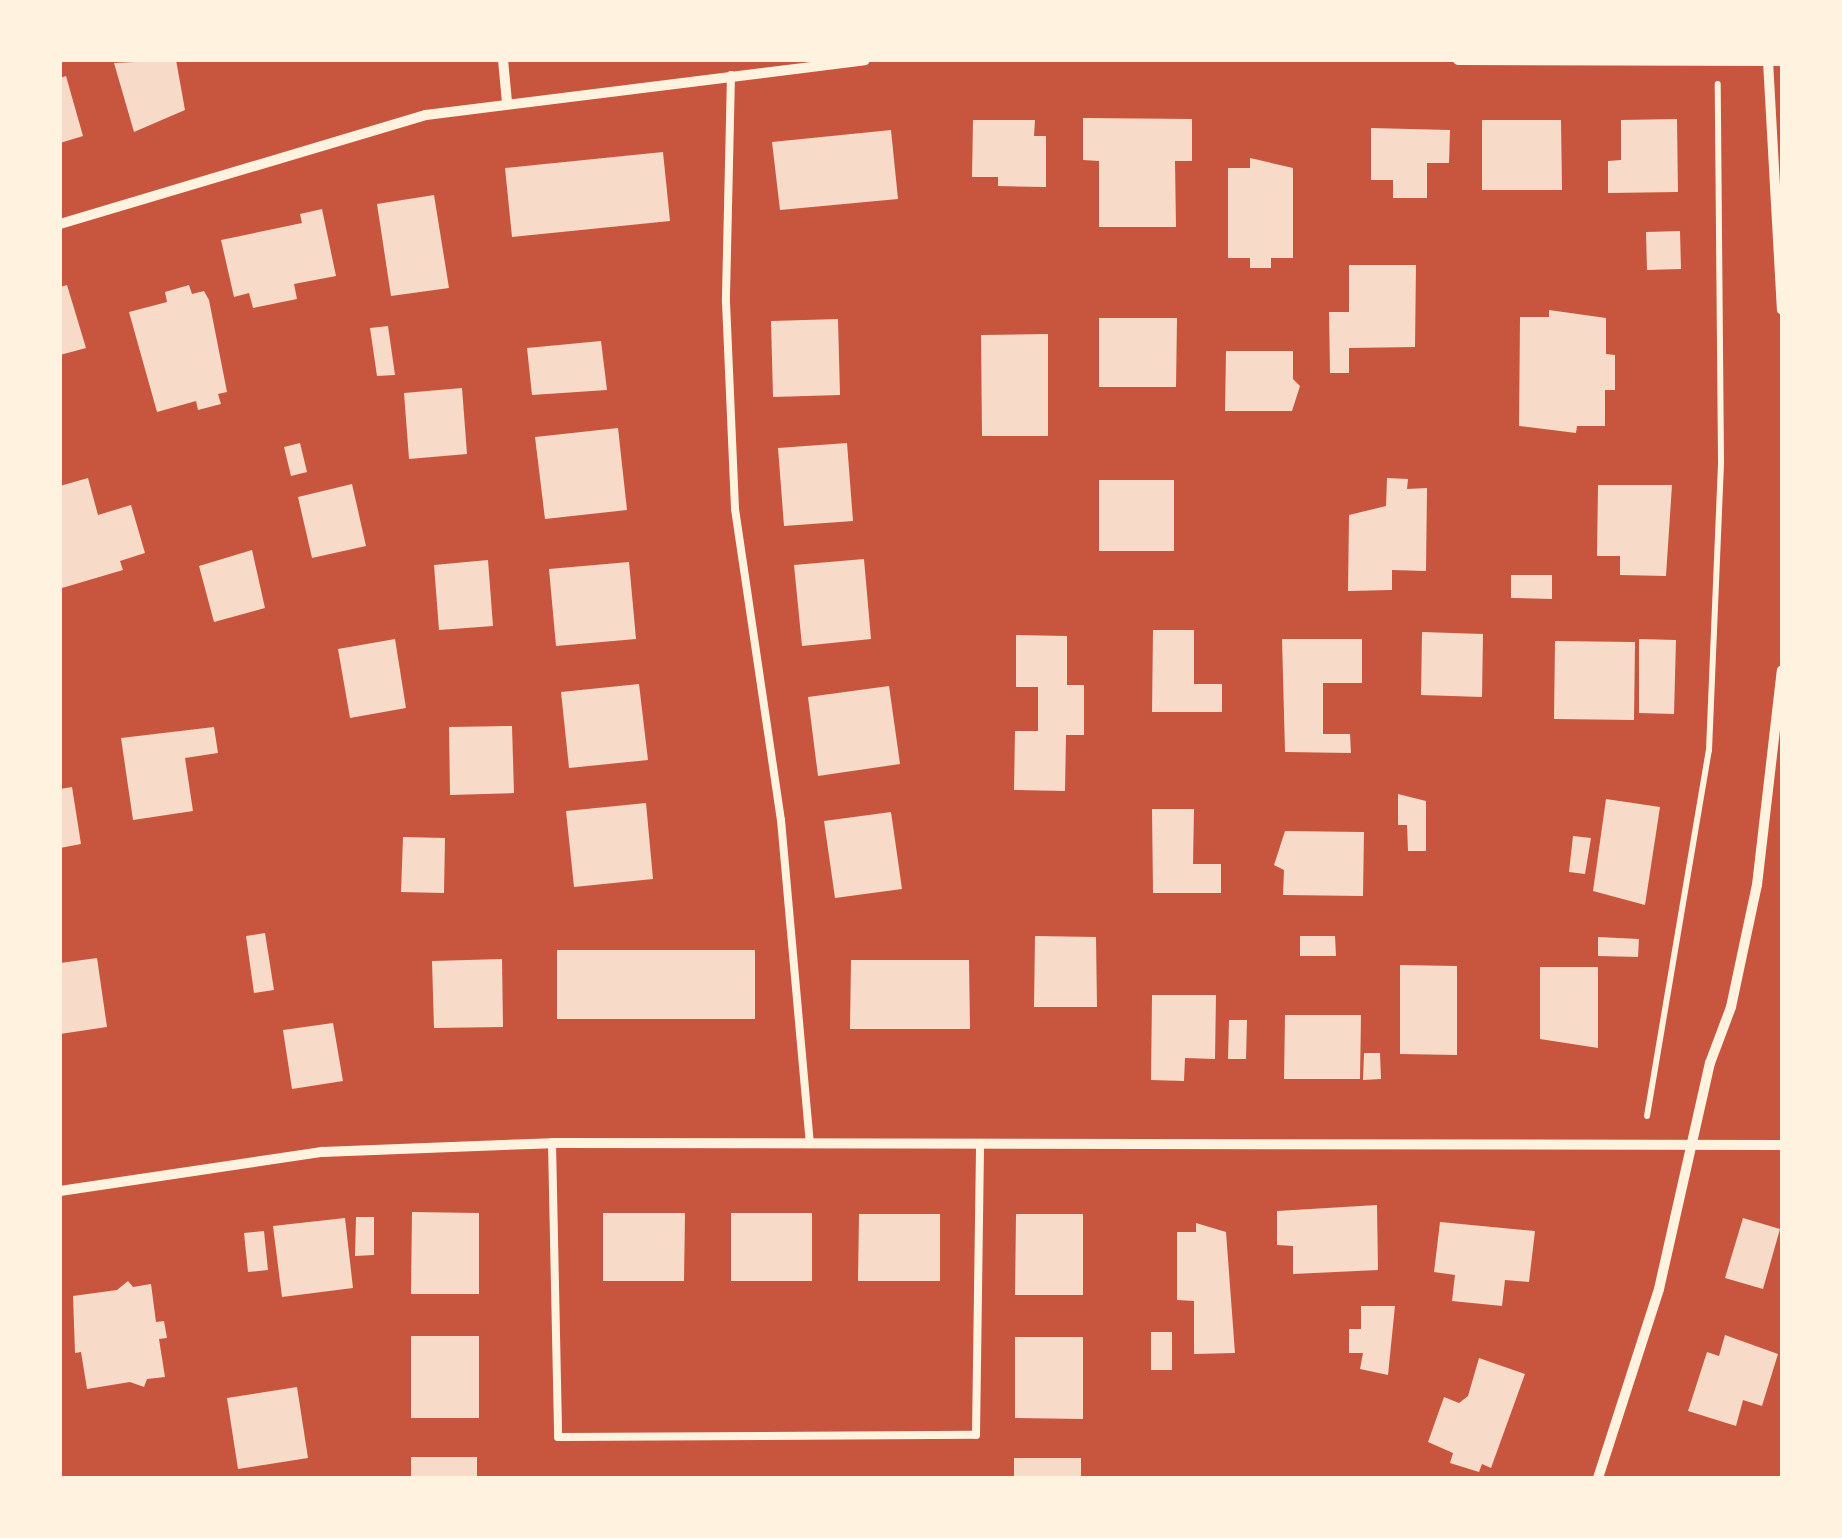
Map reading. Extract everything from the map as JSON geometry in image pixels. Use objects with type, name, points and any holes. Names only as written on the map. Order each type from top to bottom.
[{"type":"street","points":[[503,60],[507,102]]},
{"type":"street","points":[[60,224],[426,115],[865,60]]},
{"type":"street","points":[[1458,60],[1782,61]]},
{"type":"street","points":[[1768,61],[1782,310]]},
{"type":"street","points":[[1598,1478],[1659,1288],[1690,1150],[1732,1007],[1757,886],[1782,670]]},
{"type":"street","points":[[60,1191],[322,1152],[552,1144],[1690,1150],[1782,1146]]},
{"type":"lane","points":[[731,75],[726,302],[735,508],[781,820],[810,1144]]},
{"type":"lane","points":[[552,1144],[558,1437],[976,1435],[980,1146]]},
{"type":"path","points":[[1647,1116],[1709,750],[1722,462],[1718,83]]},
{"type":"building","points":[[176,60],[185,110],[134,132],[114,63]]},
{"type":"building","points":[[66,76],[83,136],[60,143],[60,78]]},
{"type":"building","points":[[1083,118],[1192,119],[1192,161],[1175,161],[1176,227],[1099,227],[1099,161],[1083,160]]},
{"type":"building","points":[[1677,119],[1678,192],[1608,193],[1608,161],[1621,160],[1621,120]]},
{"type":"building","points":[[973,120],[1035,120],[1034,136],[1046,136],[1046,187],[998,186],[998,177],[972,177]]},
{"type":"building","points":[[1482,120],[1561,120],[1562,190],[1482,190]]},
{"type":"building","points":[[1371,128],[1450,130],[1449,163],[1427,163],[1427,198],[1393,198],[1393,180],[1371,180]]},
{"type":"building","points":[[891,130],[898,199],[780,210],[772,142]]},
{"type":"building","points":[[663,152],[670,221],[512,237],[505,168]]},
{"type":"building","points":[[1250,158],[1293,168],[1293,258],[1271,258],[1271,268],[1250,268],[1250,258],[1228,258],[1228,168],[1250,168]]},
{"type":"building","points":[[434,195],[449,288],[391,296],[377,204]]},
{"type":"building","points":[[322,209],[336,276],[294,284],[297,299],[253,308],[249,293],[234,297],[221,240],[302,223],[300,214]]},
{"type":"building","points":[[1680,231],[1681,269],[1647,270],[1646,232]]},
{"type":"building","points":[[1349,265],[1416,265],[1415,347],[1349,348],[1349,373],[1330,373],[1329,312],[1349,312]]},
{"type":"building","points":[[67,285],[86,348],[60,355],[60,287]]},
{"type":"building","points":[[189,285],[192,294],[204,291],[209,300],[227,392],[218,394],[221,404],[198,410],[196,401],[157,412],[129,312],[167,302],[165,292]]},
{"type":"building","points":[[1549,310],[1606,318],[1606,354],[1615,355],[1615,390],[1605,390],[1605,426],[1577,426],[1576,433],[1519,426],[1520,317],[1549,317]]},
{"type":"building","points":[[1099,318],[1177,318],[1176,387],[1099,387]]},
{"type":"building","points":[[838,319],[840,395],[773,397],[771,321]]},
{"type":"building","points":[[388,326],[395,375],[377,376],[370,328]]},
{"type":"building","points":[[1048,334],[1048,436],[982,436],[981,335]]},
{"type":"building","points":[[601,341],[607,390],[532,395],[527,348]]},
{"type":"building","points":[[1226,351],[1293,351],[1293,379],[1300,386],[1292,411],[1225,411]]},
{"type":"building","points":[[462,388],[467,454],[409,459],[404,393]]},
{"type":"building","points":[[618,428],[627,510],[545,519],[535,437]]},
{"type":"building","points":[[300,443],[307,472],[291,476],[284,447]]},
{"type":"building","points":[[847,443],[853,521],[784,526],[778,448]]},
{"type":"building","points":[[88,478],[98,515],[131,505],[145,553],[120,561],[123,570],[62,588],[60,486]]},
{"type":"building","points":[[1387,478],[1408,479],[1407,489],[1427,488],[1426,571],[1392,570],[1392,590],[1348,591],[1349,515],[1386,506]]},
{"type":"building","points":[[1099,480],[1174,480],[1174,551],[1099,551]]},
{"type":"building","points":[[352,484],[366,546],[312,558],[298,497]]},
{"type":"building","points":[[1598,485],[1672,485],[1666,576],[1620,575],[1620,556],[1597,556]]},
{"type":"building","points":[[252,550],[265,608],[214,622],[199,566]]},
{"type":"building","points":[[864,559],[871,639],[802,646],[794,565]]},
{"type":"building","points":[[488,560],[493,626],[439,630],[434,565]]},
{"type":"building","points":[[629,562],[636,639],[556,646],[549,569]]},
{"type":"building","points":[[1511,575],[1552,575],[1552,599],[1511,598]]},
{"type":"building","points":[[1153,630],[1194,630],[1194,684],[1222,684],[1222,712],[1152,712]]},
{"type":"building","points":[[1422,632],[1483,634],[1482,697],[1421,695]]},
{"type":"building","points":[[1016,635],[1067,636],[1067,685],[1084,685],[1084,735],[1066,735],[1065,791],[1014,790],[1015,731],[1038,731],[1038,687],[1016,687]]},
{"type":"building","points":[[395,639],[406,708],[350,718],[338,649]]},
{"type":"building","points":[[1282,639],[1362,639],[1362,683],[1323,683],[1323,734],[1350,734],[1351,753],[1285,752]]},
{"type":"building","points":[[1639,639],[1676,640],[1674,714],[1639,713]]},
{"type":"building","points":[[1555,641],[1635,642],[1634,720],[1554,719]]},
{"type":"building","points":[[639,684],[648,760],[569,768],[561,692]]},
{"type":"building","points":[[889,686],[900,764],[818,776],[808,697]]},
{"type":"building","points":[[512,726],[514,793],[450,795],[449,727]]},
{"type":"building","points":[[214,727],[218,753],[185,758],[193,811],[133,820],[121,738]]},
{"type":"building","points":[[72,787],[81,844],[60,848],[60,789]]},
{"type":"building","points":[[1398,794],[1426,801],[1426,851],[1408,851],[1407,825],[1398,825]]},
{"type":"building","points":[[1606,799],[1660,807],[1645,905],[1593,891]]},
{"type":"building","points":[[646,803],[653,879],[574,887],[566,811]]},
{"type":"building","points":[[1152,809],[1194,809],[1193,864],[1221,864],[1221,893],[1153,893]]},
{"type":"building","points":[[891,812],[902,889],[835,898],[824,821]]},
{"type":"building","points":[[1285,831],[1364,832],[1363,896],[1283,895],[1284,870],[1274,865]]},
{"type":"building","points":[[1573,836],[1591,838],[1585,874],[1569,872]]},
{"type":"building","points":[[403,837],[445,838],[444,893],[401,892]]},
{"type":"building","points":[[265,933],[274,990],[254,993],[246,936]]},
{"type":"building","points":[[1035,936],[1096,937],[1097,1007],[1034,1007]]},
{"type":"building","points":[[1300,936],[1335,936],[1336,956],[1300,956]]},
{"type":"building","points":[[1598,937],[1639,939],[1638,957],[1598,956]]},
{"type":"building","points":[[557,950],[755,950],[755,1019],[557,1019]]},
{"type":"building","points":[[97,958],[107,1027],[60,1034],[60,963]]},
{"type":"building","points":[[502,959],[503,1027],[434,1028],[432,961]]},
{"type":"building","points":[[851,960],[969,960],[970,1029],[850,1029]]},
{"type":"building","points":[[1400,965],[1457,966],[1457,1055],[1400,1054]]},
{"type":"building","points":[[1540,967],[1598,967],[1598,1048],[1540,1039]]},
{"type":"building","points":[[1152,995],[1216,995],[1215,1059],[1185,1058],[1184,1081],[1151,1080]]},
{"type":"building","points":[[1285,1015],[1361,1015],[1360,1079],[1284,1079]]},
{"type":"building","points":[[1229,1020],[1247,1020],[1246,1059],[1228,1059]]},
{"type":"building","points":[[333,1023],[343,1081],[292,1089],[283,1030]]},
{"type":"building","points":[[1364,1053],[1380,1053],[1381,1079],[1363,1080]]},
{"type":"building","points":[[1377,1205],[1378,1270],[1293,1274],[1293,1246],[1277,1245],[1277,1211]]},
{"type":"building","points":[[412,1212],[479,1213],[479,1294],[411,1294]]},
{"type":"building","points":[[603,1213],[685,1213],[684,1281],[603,1281]]},
{"type":"building","points":[[731,1213],[812,1213],[812,1281],[731,1281]]},
{"type":"building","points":[[859,1214],[940,1214],[940,1281],[858,1281]]},
{"type":"building","points":[[1016,1214],[1083,1214],[1083,1295],[1015,1295]]},
{"type":"building","points":[[356,1217],[374,1217],[374,1255],[355,1256]]},
{"type":"building","points":[[345,1218],[353,1288],[282,1297],[273,1226]]},
{"type":"building","points":[[1743,1218],[1780,1229],[1763,1289],[1725,1278]]},
{"type":"building","points":[[1440,1222],[1535,1231],[1529,1282],[1505,1280],[1502,1306],[1452,1301],[1455,1275],[1434,1272]]},
{"type":"building","points":[[1196,1223],[1226,1232],[1235,1353],[1194,1354],[1194,1301],[1177,1300],[1177,1232],[1196,1232]]},
{"type":"building","points":[[264,1231],[268,1270],[248,1272],[244,1233]]},
{"type":"building","points":[[128,1281],[133,1287],[151,1284],[156,1322],[164,1321],[167,1338],[159,1339],[165,1377],[147,1379],[144,1387],[130,1382],[87,1389],[81,1352],[75,1353],[73,1296],[117,1290]]},
{"type":"building","points":[[1361,1306],[1395,1306],[1388,1375],[1360,1369],[1363,1353],[1349,1353],[1349,1329],[1361,1329]]},
{"type":"building","points":[[1151,1332],[1172,1332],[1172,1370],[1151,1370]]},
{"type":"building","points":[[1725,1335],[1778,1354],[1762,1406],[1743,1400],[1736,1426],[1688,1411],[1707,1352],[1719,1356]]},
{"type":"building","points":[[411,1336],[479,1336],[479,1418],[411,1418]]},
{"type":"building","points":[[1015,1337],[1083,1337],[1083,1419],[1015,1418]]},
{"type":"building","points":[[1479,1358],[1525,1374],[1491,1468],[1482,1464],[1479,1472],[1450,1463],[1453,1453],[1428,1442],[1444,1397],[1459,1403],[1468,1396]]},
{"type":"building","points":[[297,1387],[308,1458],[238,1469],[227,1398]]},
{"type":"building","points":[[411,1457],[477,1457],[477,1478],[411,1478]]},
{"type":"building","points":[[1014,1458],[1081,1458],[1081,1478],[1014,1478]]}]
